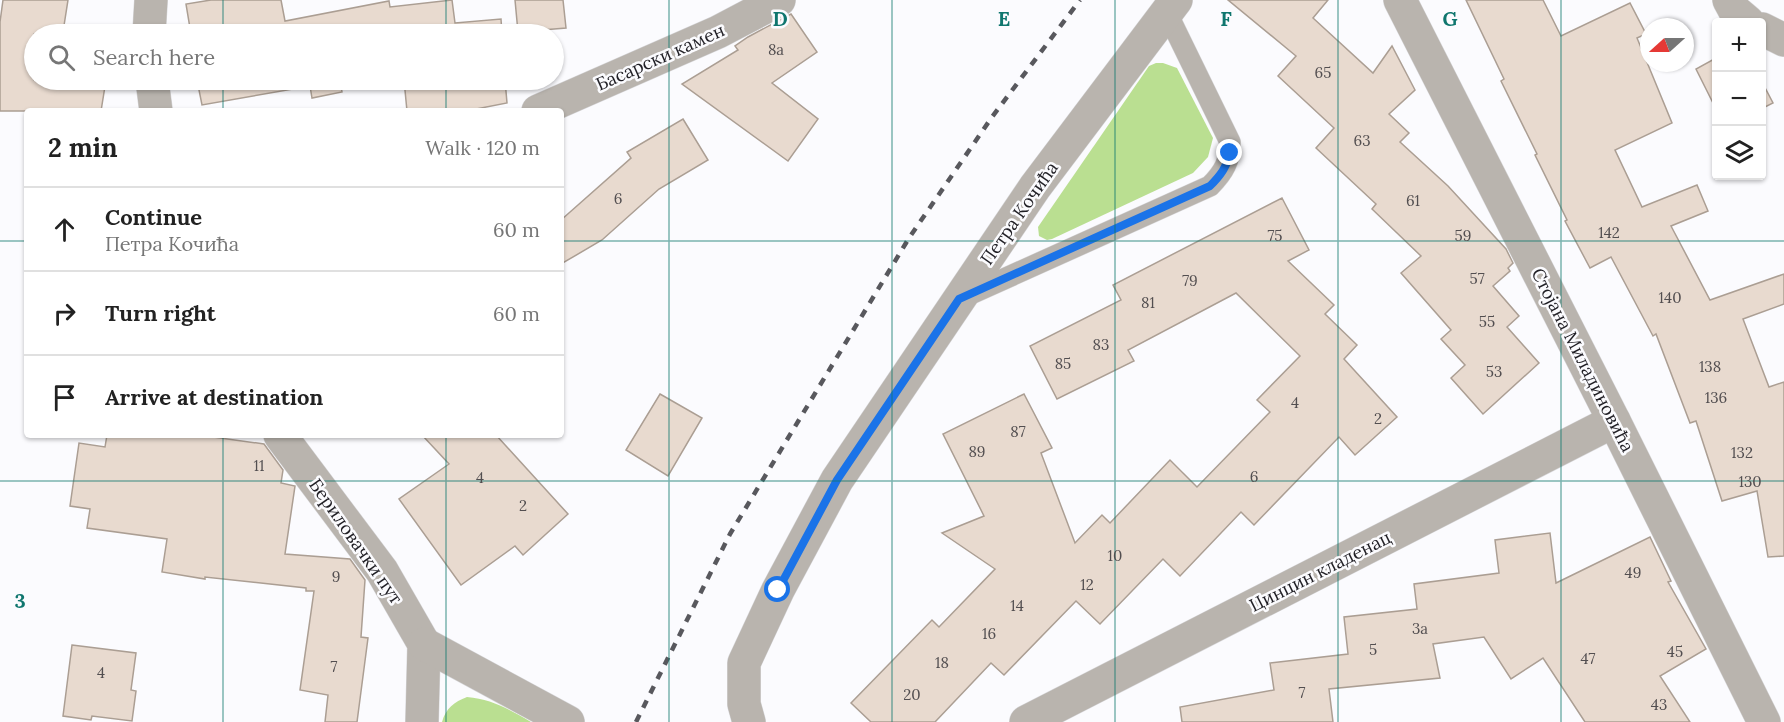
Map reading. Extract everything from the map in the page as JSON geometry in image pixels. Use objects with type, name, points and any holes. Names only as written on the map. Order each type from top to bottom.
[{"type":"street","points":[[150,24],[151,0]]},
{"type":"street","name":"Басарски камен","points":[[545,108],[718,32],[779,0]]},
{"type":"street","name":"Стојана Миладиновића","points":[[1400,0],[1764,722]]},
{"type":"street","points":[[1729,0],[1735,11],[1743,18]]},
{"type":"street","name":"Петра Кочића","points":[[748,722],[744,704],[744,663],[778,590],[837,480],[1035,187],[1172,7]]},
{"type":"street","points":[[1766,31],[1784,40]]},
{"type":"street","points":[[153,90],[156,108]]},
{"type":"street","name":"Цинцин кладенац","points":[[1026,722],[1614,421]]},
{"type":"street","name":"Бериловачки пут","points":[[282,438],[382,571],[424,644]]},
{"type":"street","points":[[422,722],[424,644],[568,722]]},
{"type":"lane","points":[[959,299],[1210,186],[1221,176],[1228,163],[1230,142],[1172,7]]},
{"type":"green space","points":[[1156,63],[1177,68],[1213,138],[1208,157],[1193,173],[1052,239],[1047,240],[1039,236],[1038,227],[1149,66]]},
{"type":"green space","points":[[467,697],[493,703],[531,722],[442,722],[451,706]]},
{"type":"building","points":[[3,0],[68,0],[64,24],[24,24],[24,90],[104,90],[101,108],[24,108],[24,111],[0,111],[0,22]]},
{"type":"building","points":[[211,0],[281,0],[285,21],[389,1],[390,7],[452,0],[455,23],[501,19],[501,24],[189,24],[186,4]]},
{"type":"building","points":[[515,0],[563,0],[566,28],[564,28],[564,24],[517,24]]},
{"type":"building","points":[[1228,0],[1328,0],[1313,18],[1373,73],[1392,46],[1415,90],[1389,114],[1409,133],[1400,142],[1448,186],[1506,249],[1513,263],[1508,268],[1510,271],[1493,286],[1519,316],[1507,327],[1539,363],[1483,414],[1451,378],[1465,365],[1441,339],[1451,330],[1401,273],[1421,256],[1372,209],[1376,204],[1316,148],[1334,128],[1278,76],[1296,56]]},
{"type":"building","points":[[1466,0],[1543,0],[1561,36],[1630,3],[1640,22],[1640,37],[1637,38],[1640,45],[1640,72],[1651,72],[1672,123],[1615,150],[1642,207],[1697,185],[1708,211],[1671,226],[1710,300],[1784,274],[1784,304],[1743,319],[1769,387],[1784,382],[1784,556],[1768,557],[1757,491],[1722,501],[1696,421],[1690,423],[1656,334],[1653,336],[1611,257],[1590,268],[1565,221],[1567,220],[1535,155],[1537,154],[1501,81],[1504,79]]},
{"type":"building","points":[[791,14],[817,52],[772,83],[818,119],[788,161],[682,84],[738,50],[735,46],[748,37]]},
{"type":"building","points":[[1712,60],[1712,101],[1696,69]]},
{"type":"building","points":[[199,90],[287,90],[202,105]]},
{"type":"building","points":[[311,90],[342,90],[342,92],[312,98]]},
{"type":"building","points":[[405,90],[506,90],[507,103],[481,108],[407,108]]},
{"type":"building","points":[[1766,90],[1773,103],[1766,106]]},
{"type":"building","points":[[683,119],[708,160],[659,189],[602,240],[564,262],[564,217],[631,158],[627,152]]},
{"type":"building","points":[[1282,198],[1309,250],[1288,261],[1334,305],[1325,314],[1357,345],[1344,359],[1397,417],[1355,455],[1339,437],[1254,525],[1241,512],[1180,576],[1163,559],[1100,624],[1076,601],[1004,675],[991,663],[935,722],[871,722],[851,703],[932,620],[939,627],[995,569],[942,533],[984,516],[943,434],[1024,394],[1052,448],[1041,453],[1075,543],[1102,515],[1110,523],[1170,460],[1197,487],[1270,412],[1257,400],[1300,356],[1236,293],[1128,350],[1134,361],[1057,399],[1030,346],[1121,300],[1113,285]]},
{"type":"building","points":[[660,394],[702,418],[668,476],[626,450]]},
{"type":"building","points":[[106,438],[221,438],[264,444],[283,470],[281,483],[295,486],[285,554],[350,559],[365,580],[361,637],[368,638],[357,722],[325,722],[328,695],[300,690],[314,591],[306,591],[306,588],[205,577],[205,579],[162,572],[167,539],[87,528],[90,509],[70,506],[79,443],[105,447]]},
{"type":"building","points":[[425,438],[499,438],[568,514],[523,555],[515,546],[461,585],[399,499],[449,464]]},
{"type":"building","points":[[1550,533],[1556,583],[1650,537],[1671,581],[1668,582],[1706,649],[1660,676],[1690,722],[1585,722],[1543,658],[1511,679],[1484,637],[1433,644],[1440,678],[1329,689],[1333,722],[1182,722],[1180,707],[1274,690],[1270,663],[1348,654],[1344,617],[1417,609],[1414,584],[1499,573],[1495,540]]},
{"type":"building","points":[[72,645],[136,653],[131,690],[136,691],[132,721],[92,716],[91,720],[63,716]]},
{"type":"railway","points":[[636,722],[730,534],[909,238],[992,117],[1080,0]]},
{"type":"route","points":[[778,590],[837,480],[959,299],[1210,186],[1221,176],[1230,153]]}]
